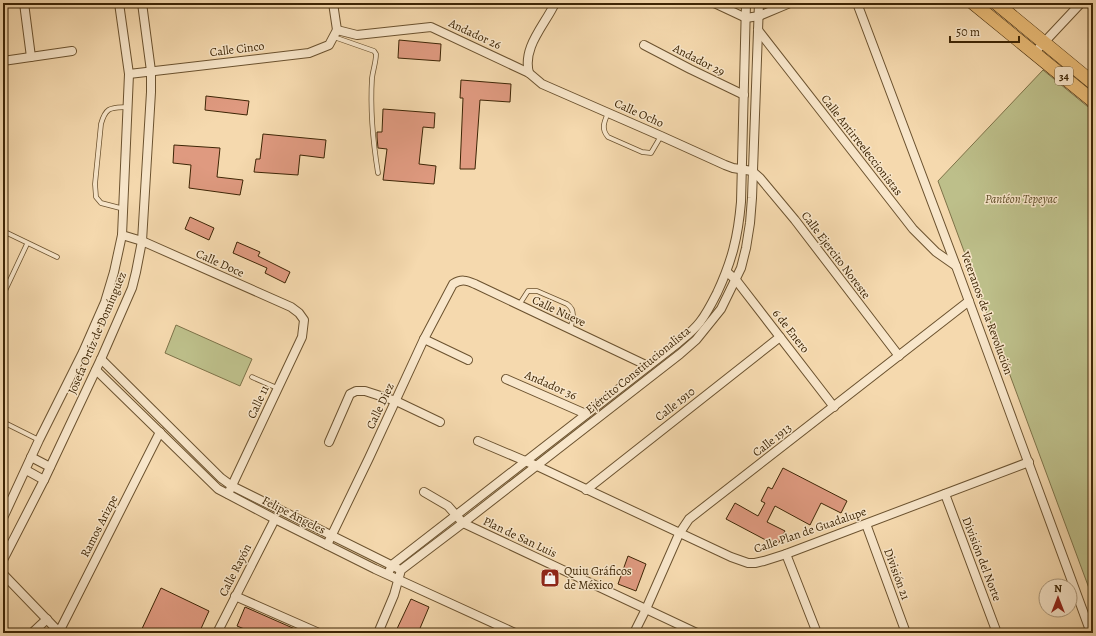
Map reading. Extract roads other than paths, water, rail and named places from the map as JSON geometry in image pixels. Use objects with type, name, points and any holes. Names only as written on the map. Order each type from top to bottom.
[{"type":"main road","name":"34","points":[[973,3],[1035,52],[1093,101]]},
{"type":"main road","name":"34","points":[[996,3],[1093,83]]},
{"type":"street","points":[[24,3],[31,57]]},
{"type":"street","name":"Josefa Ortíz de Domínguez","points":[[3,518],[39,440],[83,352],[105,302],[114,272],[122,235],[124,209],[129,74],[120,3]]},
{"type":"street","name":"Josefa Ortíz de Domínguez","points":[[3,560],[44,480],[96,370],[132,288],[136,272],[142,241],[151,107],[151,71],[142,3]]},
{"type":"street","points":[[333,3],[336,33]]},
{"type":"street","points":[[714,3],[746,18],[759,16],[790,3]]},
{"type":"street","name":"Ejército Constitucionalista","points":[[388,574],[392,565],[456,514],[678,343],[708,312],[727,272],[737,237],[741,202],[746,3]]},
{"type":"street","name":"Ejército Constitucionalista","points":[[401,570],[680,354],[696,340],[721,309],[736,280],[743,261],[750,223],[759,16],[758,3]]},
{"type":"street","name":"Veteranos de la Revolución","points":[[857,3],[1029,462],[1091,633]]},
{"type":"street","points":[[1035,52],[1081,3]]},
{"type":"street","points":[[529,73],[527,65],[530,49],[551,4]]},
{"type":"street","name":"Andador 26","points":[[336,33],[357,35],[431,27],[529,73]]},
{"type":"street","name":"Calle Antirreeleccionistas","points":[[758,30],[913,229],[936,252],[956,266]]},
{"type":"street","name":"Calle Cinco","points":[[129,74],[309,53],[329,45],[336,33]]},
{"type":"street","name":"Andador 29","points":[[644,45],[744,95]]},
{"type":"street","points":[[3,61],[72,51]]},
{"type":"street","name":"Calle Ocho","points":[[529,73],[542,84],[724,165],[752,171]]},
{"type":"street","name":"Calle Ejercito Noreste","points":[[752,171],[769,188],[795,220],[899,356]]},
{"type":"street","name":"Calle Doce","points":[[122,235],[142,241],[291,307],[299,313],[304,320]]},
{"type":"street","name":"6 de Enero","points":[[727,272],[736,280],[834,407]]},
{"type":"street","name":"Calle Nueve","points":[[459,280],[466,280],[475,284],[648,366]]},
{"type":"street","name":"Calle Diez","points":[[328,545],[424,339],[449,290],[453,284],[459,280]]},
{"type":"street","name":"Calle 1913","points":[[634,633],[679,534],[689,520],[969,301]]},
{"type":"street","name":"Calle 11","points":[[228,494],[302,337],[304,320]]},
{"type":"street","name":"Calle 1910","points":[[586,490],[780,337]]},
{"type":"street","points":[[424,339],[468,360]]},
{"type":"street","name":"Felipe Ángeles","points":[[101,359],[221,478],[232,486],[401,570]]},
{"type":"street","name":"Felipe Ángeles","points":[[96,370],[218,489],[399,580],[515,633]]},
{"type":"street","name":"Andador 36","points":[[506,379],[586,414]]},
{"type":"street","points":[[329,442],[350,394],[356,391],[365,391],[396,401],[440,422]]},
{"type":"street","name":"Ramos Arizpe","points":[[60,632],[160,432]]},
{"type":"street","name":"Calle Plan de Guadalupe","points":[[478,442],[537,466],[679,534],[748,563],[764,562],[1029,462]]},
{"type":"street","points":[[31,457],[50,467]]},
{"type":"street","points":[[26,470],[44,480]]},
{"type":"street","points":[[424,492],[448,506],[463,523]]},
{"type":"street","name":"División del Norte","points":[[945,494],[997,633]]},
{"type":"street","name":"Calle Rayón","points":[[217,633],[275,519]]},
{"type":"street","name":"Plan de San Luis","points":[[463,523],[697,633]]},
{"type":"street","name":"División 21","points":[[866,524],[906,633]]},
{"type":"street","points":[[786,554],[817,633]]},
{"type":"street","points":[[378,633],[394,595],[401,570]]},
{"type":"street","points":[[3,574],[60,632]]},
{"type":"street","points":[[235,596],[318,633]]},
{"type":"street","points":[[32,633],[47,619]]},
{"type":"lane","points":[[336,33],[374,51],[376,54],[372,77],[372,105],[374,151],[378,173]]},
{"type":"lane","points":[[124,209],[101,203],[96,196],[95,184],[103,114],[113,108],[128,107]]},
{"type":"lane","points":[[608,113],[603,126],[604,133],[608,137],[629,147],[642,152],[651,153],[661,136]]},
{"type":"lane","points":[[3,231],[27,244],[57,257]]},
{"type":"lane","points":[[3,295],[27,244]]},
{"type":"lane","points":[[519,305],[528,291],[532,290],[537,290],[567,304],[573,311],[570,329]]},
{"type":"lane","points":[[252,377],[278,388]]},
{"type":"lane","points":[[3,422],[39,440]]},
{"type":"place","name":"Quiu Gráficos de México","points":[[550,578]]},
{"type":"park label","name":"Pantéon Tepeyac","points":[[1021,199]]}]
